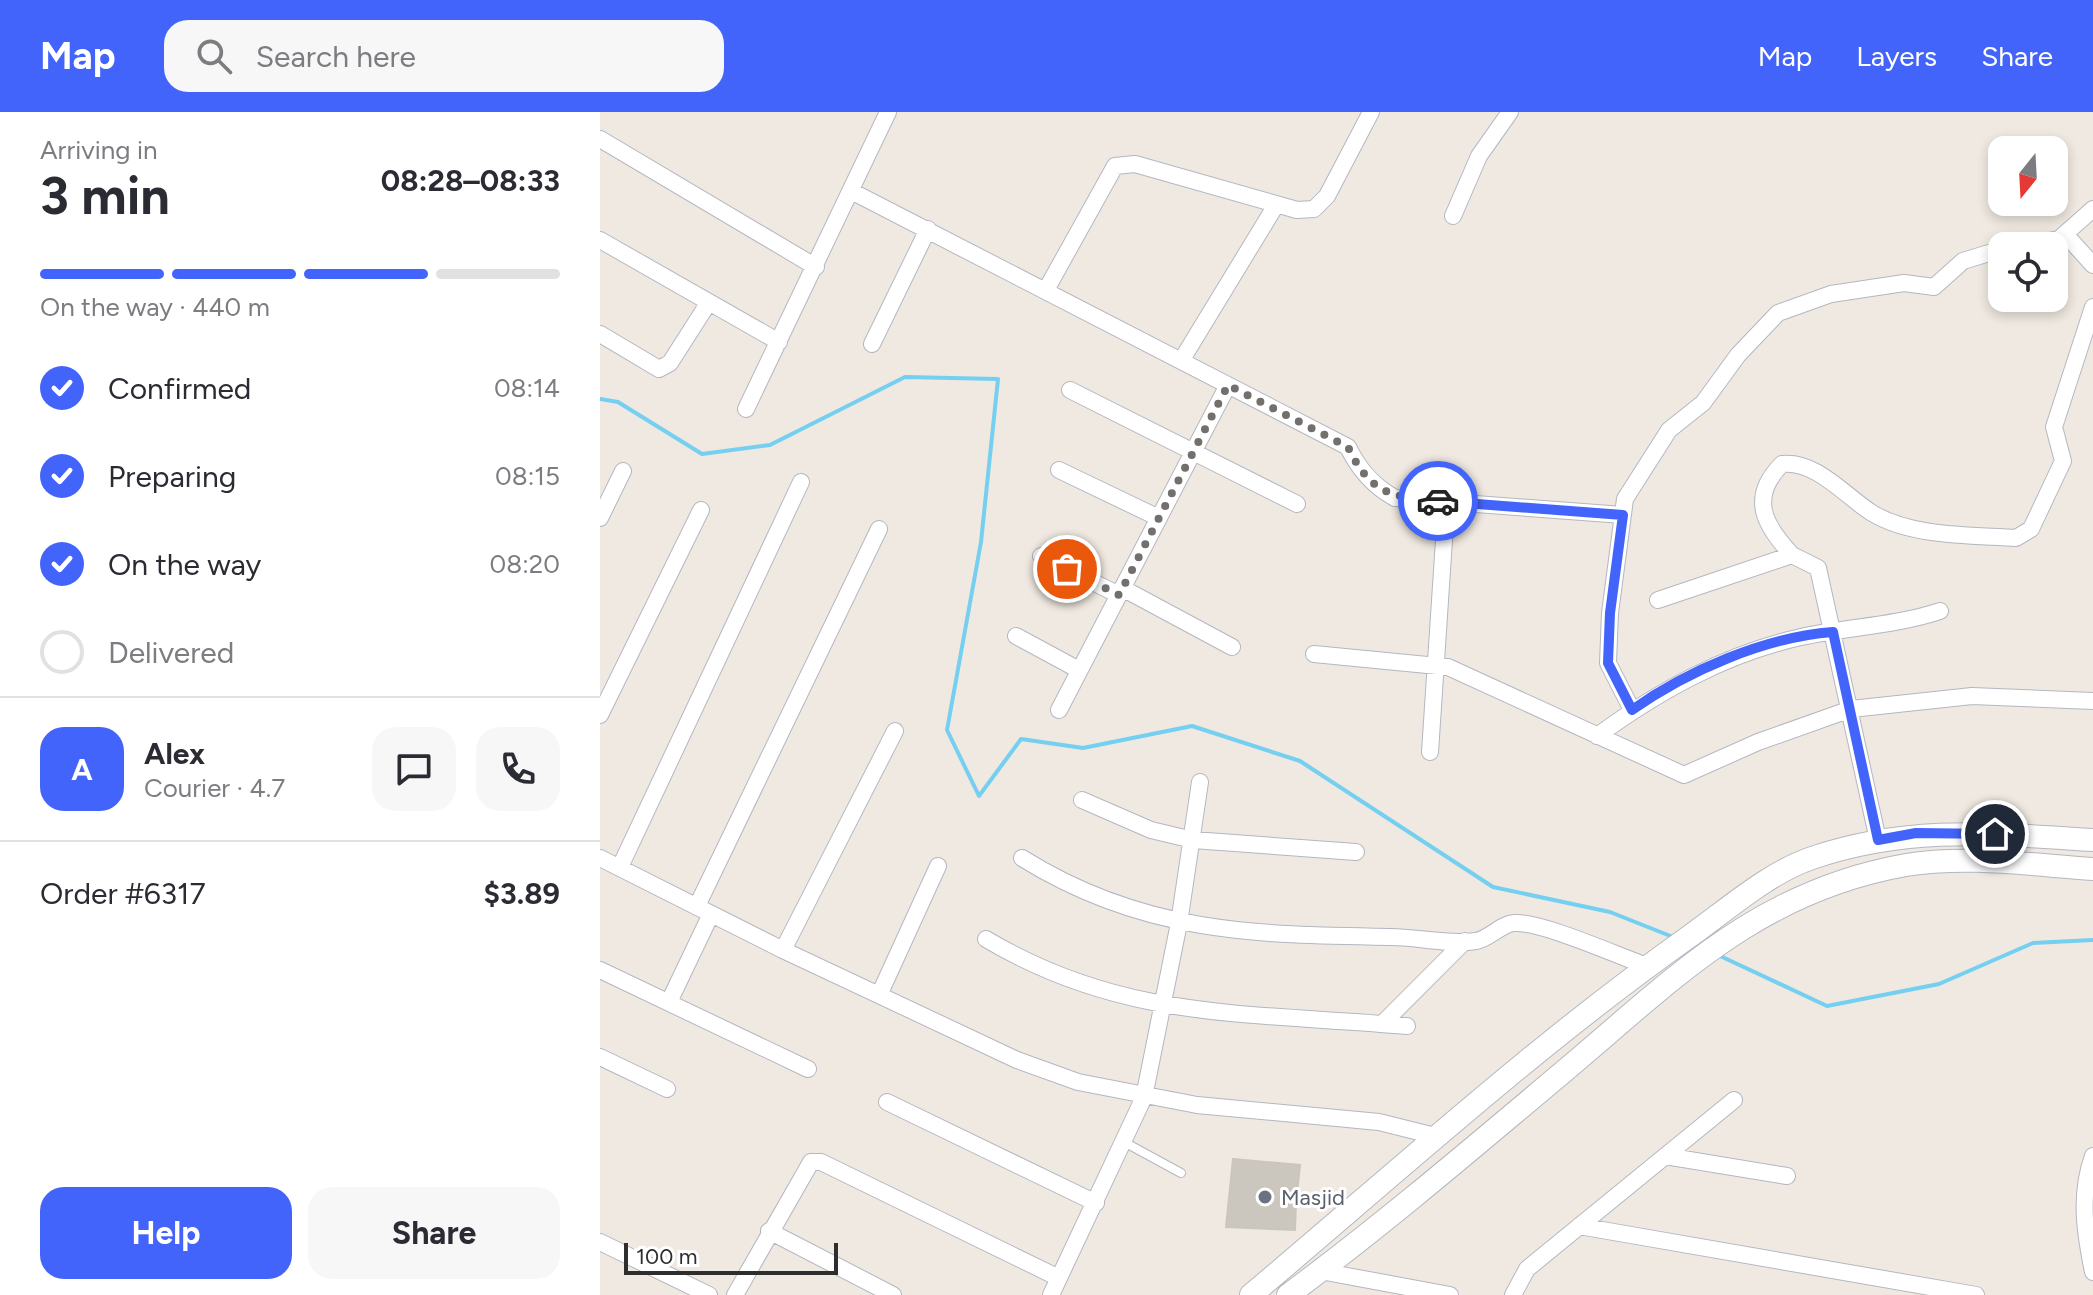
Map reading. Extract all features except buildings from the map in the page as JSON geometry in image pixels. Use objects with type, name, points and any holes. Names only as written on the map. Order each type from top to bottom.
[{"type":"street","points":[[746,409],[853,192],[888,112]]},
{"type":"street","points":[[1046,290],[1115,166],[1135,164],[1276,205],[1297,210],[1314,209],[1327,196],[1371,112]]},
{"type":"street","points":[[1453,216],[1479,156],[1510,112]]},
{"type":"street","points":[[600,139],[816,267]]},
{"type":"street","points":[[853,192],[1348,447],[1356,465],[1377,488],[1395,498],[1623,515]]},
{"type":"street","points":[[1181,361],[1276,205]]},
{"type":"street","points":[[2067,232],[2093,209]]},
{"type":"street","points":[[872,344],[928,229]]},
{"type":"street","points":[[2068,237],[2093,265]]},
{"type":"street","points":[[600,240],[779,342]]},
{"type":"street","points":[[1632,710],[1608,663],[1610,613],[1625,499],[1669,430],[1703,403],[1738,355],[1778,313],[1831,294],[1904,283],[1934,287],[1963,261],[1988,253]]},
{"type":"street","points":[[600,334],[659,369],[670,363],[709,302]]},
{"type":"street","points":[[1878,840],[1818,568],[1792,555],[1769,529],[1763,512],[1768,482],[1782,464],[1810,468],[1875,514],[1903,526],[2016,538],[2031,529],[2063,461],[2054,427],[2093,307]]},
{"type":"street","points":[[1059,710],[1228,385]]},
{"type":"street","points":[[1070,390],[1297,504]]},
{"type":"street","points":[[1059,470],[1159,518]]},
{"type":"street","points":[[600,518],[623,471]]},
{"type":"street","points":[[620,867],[801,482]]},
{"type":"street","points":[[600,715],[701,510]]},
{"type":"street","points":[[669,1002],[704,910],[879,529]]},
{"type":"street","points":[[1430,752],[1444,540]]},
{"type":"street","points":[[1658,600],[1792,555]]},
{"type":"street","points":[[1041,556],[1232,647]]},
{"type":"street","points":[[1597,736],[1649,698],[1744,653],[1940,611]]},
{"type":"street","points":[[1016,636],[1079,670]]},
{"type":"street","points":[[1314,654],[1438,665],[1684,775],[1758,742],[1851,709],[1972,696],[2093,701]]},
{"type":"street","points":[[783,950],[895,731]]},
{"type":"street","points":[[1051,1295],[1144,1097],[1179,923],[1200,782]]},
{"type":"street","points":[[1082,800],[1151,830],[1193,840],[1356,852]]},
{"type":"street","points":[[1251,1295],[1539,1052],[1653,962],[1748,894],[1809,859],[1916,833],[2093,840]]},
{"type":"street","points":[[600,858],[783,950],[1017,1060],[1078,1082],[1144,1097],[1273,1114],[1379,1122],[1439,1137]]},
{"type":"street","points":[[1022,858],[1064,884],[1123,909],[1179,923],[1252,932],[1477,941],[1513,923],[1653,962]]},
{"type":"street","points":[[1288,1295],[1558,1077],[1716,944],[1801,896],[1905,865],[1948,860],[2093,869]]},
{"type":"street","points":[[880,993],[938,866]]},
{"type":"street","points":[[986,939],[1027,963],[1068,979],[1161,1006],[1226,1014],[1407,1026]]},
{"type":"street","points":[[1382,1024],[1465,941]]},
{"type":"street","points":[[600,970],[808,1069]]},
{"type":"street","points":[[1539,1052],[1558,1077]]},
{"type":"street","points":[[600,1057],[667,1089]]},
{"type":"street","points":[[1513,1295],[1527,1269],[1734,1100]]},
{"type":"street","points":[[887,1102],[1096,1203]]},
{"type":"street","points":[[1665,1156],[1787,1176]]},
{"type":"street","points":[[2092,1158],[2084,1204],[2084,1230],[2093,1272]]},
{"type":"street","points":[[735,1295],[811,1162],[821,1162],[1059,1278]]},
{"type":"street","points":[[1579,1226],[1976,1295]]},
{"type":"street","points":[[769,1231],[893,1295]]},
{"type":"street","points":[[600,1242],[709,1295]]},
{"type":"street","points":[[1320,1271],[1399,1290],[1450,1295]]},
{"type":"lane","points":[[1124,1142],[1181,1173]]},
{"type":"waterway","points":[[600,399],[618,402],[702,454],[770,445],[905,377],[998,379],[981,542],[947,730],[979,796],[1021,739],[1083,748],[1192,726],[1300,761],[1493,887],[1610,912],[1673,937]]},
{"type":"waterway","points":[[1718,955],[1827,1006],[1939,984],[2033,943],[2093,940]]},
{"type":"way so far","points":[[1067,569],[1119,595],[1228,385],[1348,447],[1356,465],[1377,488],[1395,498],[1438,501]]},
{"type":"place","name":"Masjid","points":[[1265,1197]]},
{"type":"route","points":[[1438,501],[1623,515],[1610,613],[1608,663],[1632,710],[1649,698],[1744,653],[1833,632],[1878,840],[1916,833],[1995,834]]}]
